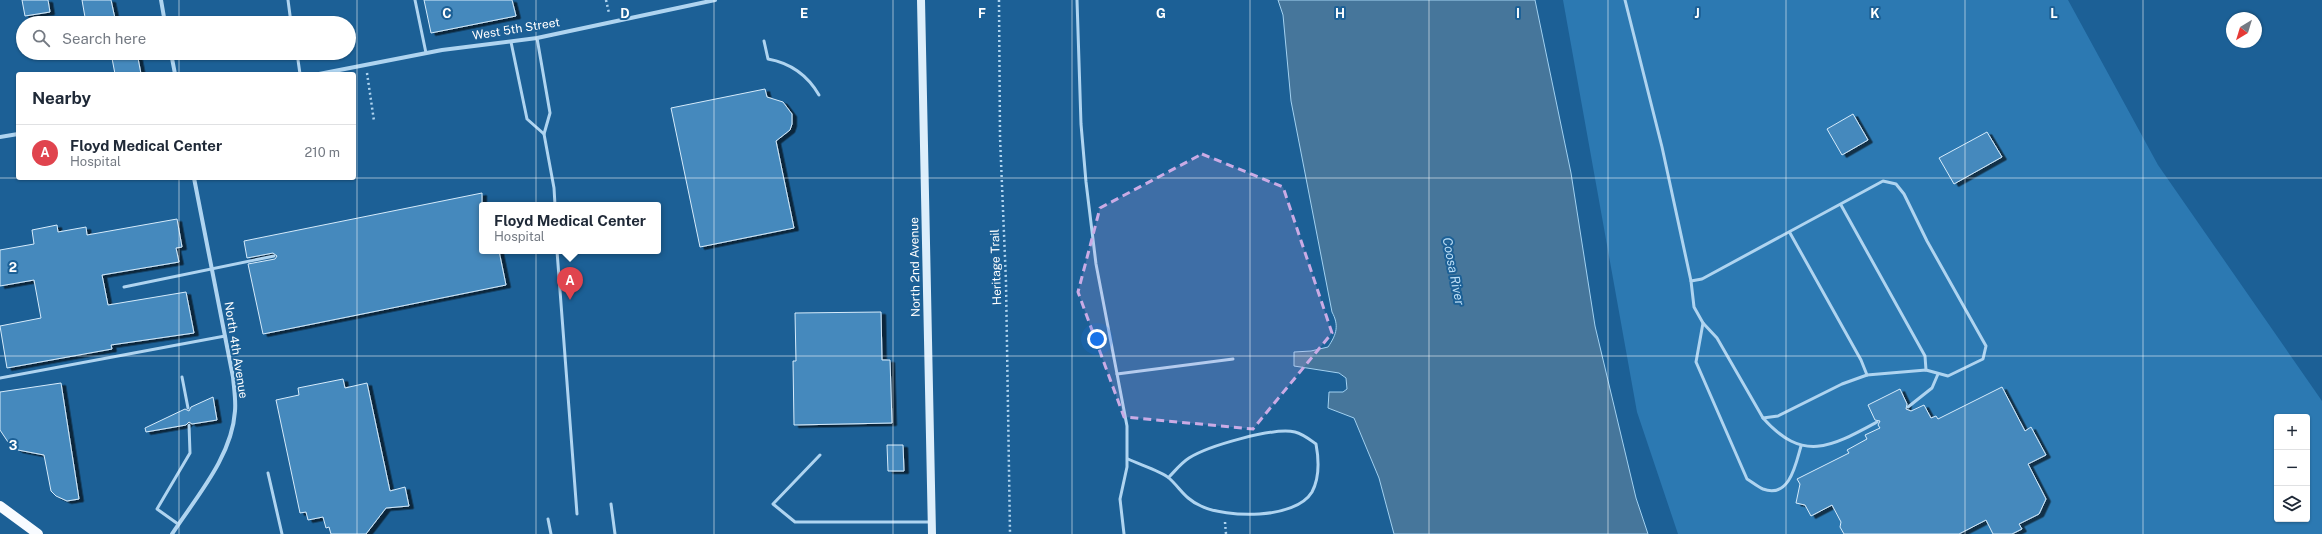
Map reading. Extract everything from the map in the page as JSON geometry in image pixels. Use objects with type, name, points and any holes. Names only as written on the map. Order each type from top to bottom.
[{"type":"main road","name":"North 2nd Avenue","points":[[921,0],[932,534]]},
{"type":"main road","points":[[0,506],[38,534]]},
{"type":"street","points":[[161,0],[164,16]]},
{"type":"street","name":"West 5th Street","points":[[329,72],[426,54],[537,38],[715,0]]},
{"type":"street","points":[[172,60],[175,72]]},
{"type":"street","points":[[0,137],[16,134]]},
{"type":"street","name":"North 4th Avenue","points":[[172,534],[220,462],[232,430],[235,403],[225,336],[194,180]]},
{"type":"lane","points":[[288,0],[291,16]]},
{"type":"lane","points":[[416,0],[426,54]]},
{"type":"lane","points":[[1077,0],[1081,124],[1086,182],[1096,264],[1127,426],[1128,459],[1120,499],[1124,534]]},
{"type":"lane","points":[[1625,0],[1662,147],[1691,281],[1694,307],[1703,323],[1718,338],[1763,418],[1781,436],[1801,446],[1825,447],[1848,438],[1877,422]]},
{"type":"lane","points":[[537,38],[550,113],[544,134],[554,188],[555,202]]},
{"type":"lane","points":[[764,41],[768,59],[779,61],[800,74],[809,81],[819,95]]},
{"type":"lane","points":[[511,42],[527,118],[544,134]]},
{"type":"lane","points":[[297,60],[300,72]]},
{"type":"lane","points":[[1691,281],[1702,279],[1790,233],[1883,181],[1896,184],[1904,194],[1927,241],[1986,346],[1983,359],[1968,368],[1948,376],[1926,370],[1867,375],[1842,384],[1778,416],[1763,418]]},
{"type":"lane","points":[[1841,205],[1925,356],[1926,370]]},
{"type":"lane","points":[[1790,233],[1861,360],[1867,375]]},
{"type":"lane","points":[[557,254],[576,514]]},
{"type":"lane","points":[[124,288],[274,256]]},
{"type":"lane","points":[[1703,323],[1696,362],[1747,479],[1764,490],[1776,490],[1789,482],[1801,446]]},
{"type":"lane","points":[[0,378],[225,336]]},
{"type":"lane","points":[[1117,374],[1233,359]]},
{"type":"lane","points":[[1908,406],[1924,396],[1932,388],[1938,374]]},
{"type":"lane","points":[[182,377],[188,408]]},
{"type":"lane","points":[[178,524],[157,509],[190,453],[189,424]]},
{"type":"lane","points":[[1128,459],[1169,477],[1178,490],[1190,500],[1211,510],[1237,514],[1279,511],[1304,501],[1311,492],[1318,468],[1318,454],[1316,444],[1306,436],[1295,432],[1283,431],[1252,436],[1188,458],[1169,477]]},
{"type":"lane","points":[[820,455],[773,504],[794,522],[932,522]]},
{"type":"lane","points":[[268,472],[282,534]]},
{"type":"lane","points":[[611,504],[615,534]]},
{"type":"lane","points":[[548,519],[551,534]]},
{"type":"path","name":"Heritage Trail","points":[[999,0],[1000,137],[1006,282],[1010,534]]},
{"type":"path","points":[[365,65],[374,121]]},
{"type":"highlighted area","points":[[1202,154],[1283,187],[1332,333],[1253,429],[1124,417],[1078,292],[1100,208]]},
{"type":"shaded area","points":[[1563,0],[2068,0],[2158,165],[2322,401],[2322,534],[1678,534],[1637,412]]},
{"type":"water","name":"Coosa River","points":[[1278,0],[1535,0],[1571,173],[1595,326],[1636,498],[1648,534],[1394,534],[1379,478],[1354,418],[1328,408],[1329,392],[1343,392],[1347,389],[1346,378],[1339,373],[1294,366],[1294,352],[1311,351],[1328,347],[1335,334],[1336,321],[1332,312],[1291,101],[1283,15]]},
{"type":"building","points":[[22,0],[48,0],[50,12],[25,16]]},
{"type":"building","points":[[82,0],[111,0],[114,16],[85,16]]},
{"type":"building","points":[[424,0],[512,0],[516,16],[431,33]]},
{"type":"building","points":[[112,60],[138,60],[141,72],[115,72]]},
{"type":"building","points":[[765,89],[767,97],[783,102],[792,114],[792,124],[790,130],[776,141],[794,228],[700,247],[671,108]]},
{"type":"building","points":[[1853,114],[1868,140],[1842,155],[1827,129]]},
{"type":"building","points":[[1987,132],[2002,157],[1954,184],[1939,158]]},
{"type":"building","points":[[482,193],[482,202],[479,202],[479,254],[500,254],[506,285],[263,334],[248,264],[275,259],[277,256],[273,253],[247,258],[244,241]]},
{"type":"building","points":[[177,219],[182,247],[176,248],[179,262],[102,275],[108,305],[186,292],[194,333],[111,345],[112,349],[7,368],[0,326],[41,318],[34,280],[0,286],[0,250],[34,244],[32,230],[57,225],[58,232],[86,227],[87,235]]},
{"type":"building","points":[[881,312],[882,360],[890,360],[892,423],[794,425],[793,361],[796,361],[795,313]]},
{"type":"building","points":[[343,379],[345,388],[367,383],[390,491],[405,487],[409,506],[386,508],[366,534],[331,534],[329,527],[326,528],[323,517],[308,520],[306,512],[300,513],[276,400],[299,395],[298,388]]},
{"type":"building","points":[[61,383],[79,499],[67,501],[56,496],[51,491],[44,455],[18,450],[8,442],[0,430],[0,392]]},
{"type":"building","points":[[2002,387],[2025,431],[2031,427],[2046,455],[2028,464],[2046,499],[2039,514],[2019,524],[2022,529],[2012,534],[1993,534],[1986,520],[1959,534],[1844,534],[1840,527],[1841,522],[1832,505],[1811,516],[1805,505],[1796,503],[1800,484],[1797,479],[1849,453],[1847,450],[1867,439],[1865,435],[1880,428],[1878,425],[1880,421],[1875,420],[1868,405],[1900,389],[1907,404],[1906,409],[1911,411],[1924,405],[1931,418],[1936,416],[1938,419]]},
{"type":"building","points":[[213,397],[217,420],[192,424],[189,422],[186,425],[146,432],[145,428],[185,409],[189,411],[191,407]]},
{"type":"building","points":[[887,445],[903,445],[904,471],[888,471]]},
{"type":"place","name":"Floyd Medical Center","points":[[570,300]]}]
